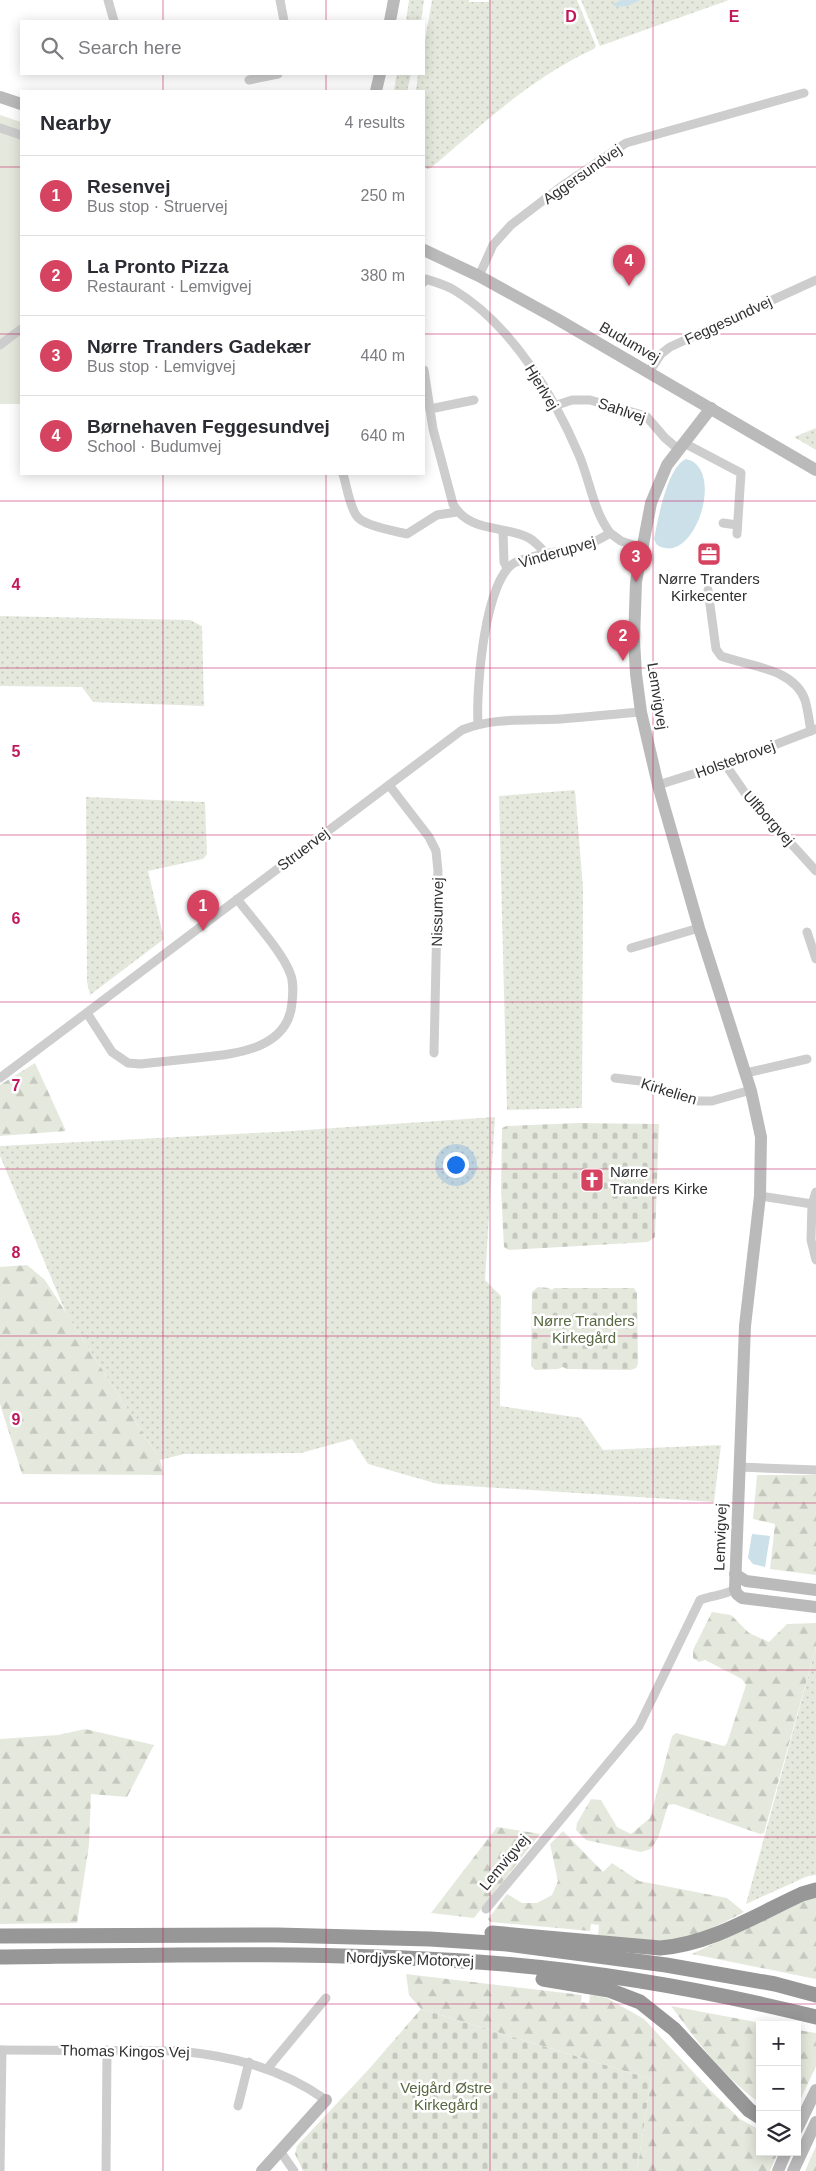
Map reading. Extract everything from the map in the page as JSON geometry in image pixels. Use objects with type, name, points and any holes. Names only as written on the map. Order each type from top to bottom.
[{"type":"highway","points":[[277,1935],[431,1930],[520,1934],[660,1948],[676,1947],[717,1934],[785,1902],[816,1890]]},
{"type":"highway","name":"Nordjyske Motorvej","points":[[0,1936],[277,1935],[430,1939],[507,1944],[666,1965],[775,1984],[816,1995]]},
{"type":"highway","points":[[360,1956],[547,1980],[618,1992],[640,2002],[664,2020],[749,2110],[756,2114]]},
{"type":"highway","name":"Nordjyske Motorvej","points":[[0,1957],[360,1956],[480,1962],[634,1980],[760,2003],[816,2017]]},
{"type":"street","points":[[108,0],[114,20]]},
{"type":"street","points":[[280,0],[284,20]]},
{"type":"street","points":[[390,20],[394,0]]},
{"type":"street","points":[[249,80],[273,75]]},
{"type":"street","points":[[376,90],[380,75]]},
{"type":"street","name":"Aggersundvej","points":[[479,276],[493,245],[511,225],[562,186],[626,143],[804,93]]},
{"type":"street","points":[[0,97],[20,104]]},
{"type":"street","points":[[0,128],[20,134]]},
{"type":"street","name":"Budumvej","points":[[425,250],[479,276],[649,372],[816,470]]},
{"type":"street","name":"Feggesundvej","points":[[649,372],[661,354],[670,347],[816,280]]},
{"type":"street","name":"Hjerlvej","points":[[425,281],[452,289],[490,317],[524,358],[554,406],[578,454],[602,522],[610,533]]},
{"type":"street","points":[[0,344],[19,335]]},
{"type":"street","points":[[425,376],[430,409],[453,504],[457,512],[468,520],[503,532],[528,537],[537,543],[546,554]]},
{"type":"street","points":[[430,409],[474,400]]},
{"type":"street","name":"Sahlvej","points":[[554,406],[572,400],[590,400],[646,416],[665,438],[681,446]]},
{"type":"street","name":"Lemvigvej","points":[[486,1909],[639,1726],[700,1600],[713,1595],[727,1594],[735,1589],[744,1326],[760,1196],[762,1137],[751,1090],[658,786],[642,712],[636,674],[634,640],[636,582],[650,503],[667,465],[711,408]]},
{"type":"street","points":[[681,446],[741,473],[737,529],[724,524]]},
{"type":"street","points":[[343,475],[355,515],[360,521],[374,526],[407,534],[437,515],[457,512]]},
{"type":"street","points":[[503,532],[504,562],[507,568]]},
{"type":"street","name":"Vinderupvej","points":[[478,724],[484,636],[490,607],[500,578],[507,568],[515,562],[583,547],[597,542],[610,533],[621,540],[642,548]]},
{"type":"street","name":"Holstebrovej","points":[[658,786],[725,764],[813,730],[804,699],[789,679],[777,673],[720,656],[716,649],[708,590]]},
{"type":"street","name":"Struervej","points":[[0,1078],[462,730],[478,724],[510,720],[560,719],[642,712]]},
{"type":"street","name":"Ulfborgvej","points":[[725,764],[745,793],[816,871]]},
{"type":"street","name":"Nissumvej","points":[[390,785],[429,837],[436,851],[438,872],[434,1053]]},
{"type":"street","points":[[87,1013],[112,1052],[128,1063],[140,1064],[237,1054],[255,1048],[272,1039],[285,1027],[292,1011],[292,980],[290,971],[237,899]]},
{"type":"street","points":[[631,948],[700,928]]},
{"type":"street","points":[[806,932],[816,959]]},
{"type":"street","points":[[746,1074],[807,1060]]},
{"type":"street","name":"Kirkelien","points":[[615,1078],[640,1081],[698,1101],[712,1101],[751,1090]]},
{"type":"street","points":[[816,1192],[812,1204],[811,1240],[816,1260]]},
{"type":"street","points":[[760,1196],[812,1204]]},
{"type":"street","points":[[739,1467],[816,1470]]},
{"type":"street","points":[[735,1574],[746,1581],[816,1590]]},
{"type":"street","points":[[735,1589],[742,1598],[816,1606]]},
{"type":"street","points":[[267,2068],[326,1998]]},
{"type":"street","points":[[0,2171],[1,2050]]},
{"type":"street","name":"Thomas Kingos Vej","points":[[1,2050],[178,2051],[213,2054],[267,2068],[308,2088],[326,2100]]},
{"type":"street","points":[[106,2171],[107,2050]]},
{"type":"street","points":[[238,2106],[249,2062]]},
{"type":"street","points":[[801,2121],[816,2090]]},
{"type":"street","points":[[262,2171],[326,2100]]},
{"type":"street","points":[[793,2171],[803,2136],[816,2122]]},
{"type":"street","points":[[280,2151],[294,2171]]},
{"type":"street","points":[[778,2171],[784,2156]]},
{"type":"green space","points":[[409,0],[424,0],[421,20],[406,20]]},
{"type":"green space","points":[[432,0],[489,2],[489,0],[577,0],[596,46],[594,49],[571,60],[529,87],[489,118],[431,168],[427,169],[425,166],[425,90],[416,90],[418,75],[425,75],[425,41]]},
{"type":"green space","points":[[581,0],[729,0],[600,46]]},
{"type":"green space","points":[[397,75],[411,75],[407,90],[394,90]]},
{"type":"green space","points":[[0,115],[20,122],[20,404],[0,404]]},
{"type":"green space","points":[[816,428],[816,450],[794,437]]},
{"type":"green space","points":[[0,616],[190,620],[202,626],[204,706],[93,702],[82,687],[0,686]]},
{"type":"green space","points":[[575,790],[583,888],[582,1108],[507,1110],[499,796]]},
{"type":"green space","points":[[86,797],[205,802],[207,854],[203,859],[148,871],[164,939],[90,995],[87,982]]},
{"type":"green space","points":[[35,1063],[66,1131],[0,1136],[0,1085]]},
{"type":"green space","points":[[495,1117],[485,1280],[501,1296],[500,1406],[581,1418],[603,1450],[721,1445],[714,1502],[438,1484],[368,1464],[352,1439],[301,1453],[184,1454],[160,1460],[66,1313],[0,1156],[0,1146],[276,1132]]},
{"type":"green space","points":[[578,1123],[659,1124],[655,1237],[648,1242],[509,1250],[504,1247],[501,1191],[502,1128],[507,1126]]},
{"type":"green space","points":[[27,1265],[45,1280],[160,1460],[164,1475],[22,1474],[0,1404],[0,1267]]},
{"type":"green space","name":"Nørre Tranders Kirkegård","points":[[538,1287],[552,1290],[554,1288],[634,1288],[637,1293],[638,1364],[636,1368],[631,1370],[567,1369],[563,1367],[535,1370],[531,1366],[532,1292]]},
{"type":"green space","points":[[757,1475],[816,1475],[816,1575],[770,1569],[775,1524],[753,1519]]},
{"type":"green space","points":[[712,1612],[731,1615],[749,1633],[769,1642],[787,1624],[816,1623],[816,1647],[764,1833],[760,1834],[674,1804],[668,1805],[658,1838],[651,1849],[641,1852],[586,1840],[576,1830],[577,1823],[591,1799],[601,1800],[617,1827],[631,1834],[650,1818],[672,1736],[676,1733],[724,1746],[727,1743],[746,1685],[742,1679],[705,1660],[699,1662],[693,1658],[693,1650]]},
{"type":"green space","points":[[816,1647],[816,1875],[808,1876],[746,1904]]},
{"type":"green space","points":[[85,1729],[154,1745],[127,1797],[91,1794],[89,1845],[77,1923],[0,1924],[0,1739],[58,1735]]},
{"type":"green space","points":[[497,1827],[540,1834],[474,1918],[431,1913]]},
{"type":"green space","points":[[563,1831],[603,1872],[612,1863],[639,1881],[727,1898],[744,1912],[700,1933],[662,1941],[635,1940],[598,1935],[599,1925],[591,1924],[590,1931],[490,1922],[488,1919],[507,1894],[522,1903],[537,1903],[552,1895],[558,1881],[550,1844]]},
{"type":"green space","points":[[816,1897],[816,1979],[692,1954],[792,1906]]},
{"type":"green space","points":[[406,1974],[582,1995],[581,2002],[589,2003],[590,1995],[607,1998],[644,2019],[709,2089],[740,2119],[756,2128],[756,2156],[776,2156],[770,2171],[637,2171],[651,2079],[421,2009],[409,1995]]},
{"type":"green space","points":[[671,2006],[756,2022],[756,2100],[734,2082],[701,2045]]},
{"type":"green space","name":"Vejgård Østre Kirkegård","points":[[421,2009],[651,2079],[637,2171],[303,2171],[295,2154],[297,2146],[369,2069]]},
{"type":"green space","points":[[801,2031],[816,2033],[816,2066],[801,2098]]},
{"type":"green space","points":[[816,2146],[816,2171],[805,2171]]},
{"type":"water","points":[[621,0],[640,0],[628,6],[616,7],[613,4]]},
{"type":"water","points":[[686,459],[697,465],[703,477],[705,493],[702,509],[696,525],[688,538],[677,547],[663,548],[654,539],[664,495],[674,472],[679,464]]},
{"type":"water","points":[[752,1534],[770,1536],[765,1567],[753,1564],[748,1558]]},
{"type":"place","name":"Børnehaven Feggesundvej","points":[[629,286]]},
{"type":"place","name":"Nørre Tranders Kirkecenter","points":[[709,554]]},
{"type":"place","name":"Nørre Tranders Gadekær","points":[[636,582]]},
{"type":"place","name":"La Pronto Pizza","points":[[623,661]]},
{"type":"place","name":"Resenvej","points":[[203,931]]},
{"type":"place","name":"Nørre Tranders Kirke","points":[[592,1180]]}]
